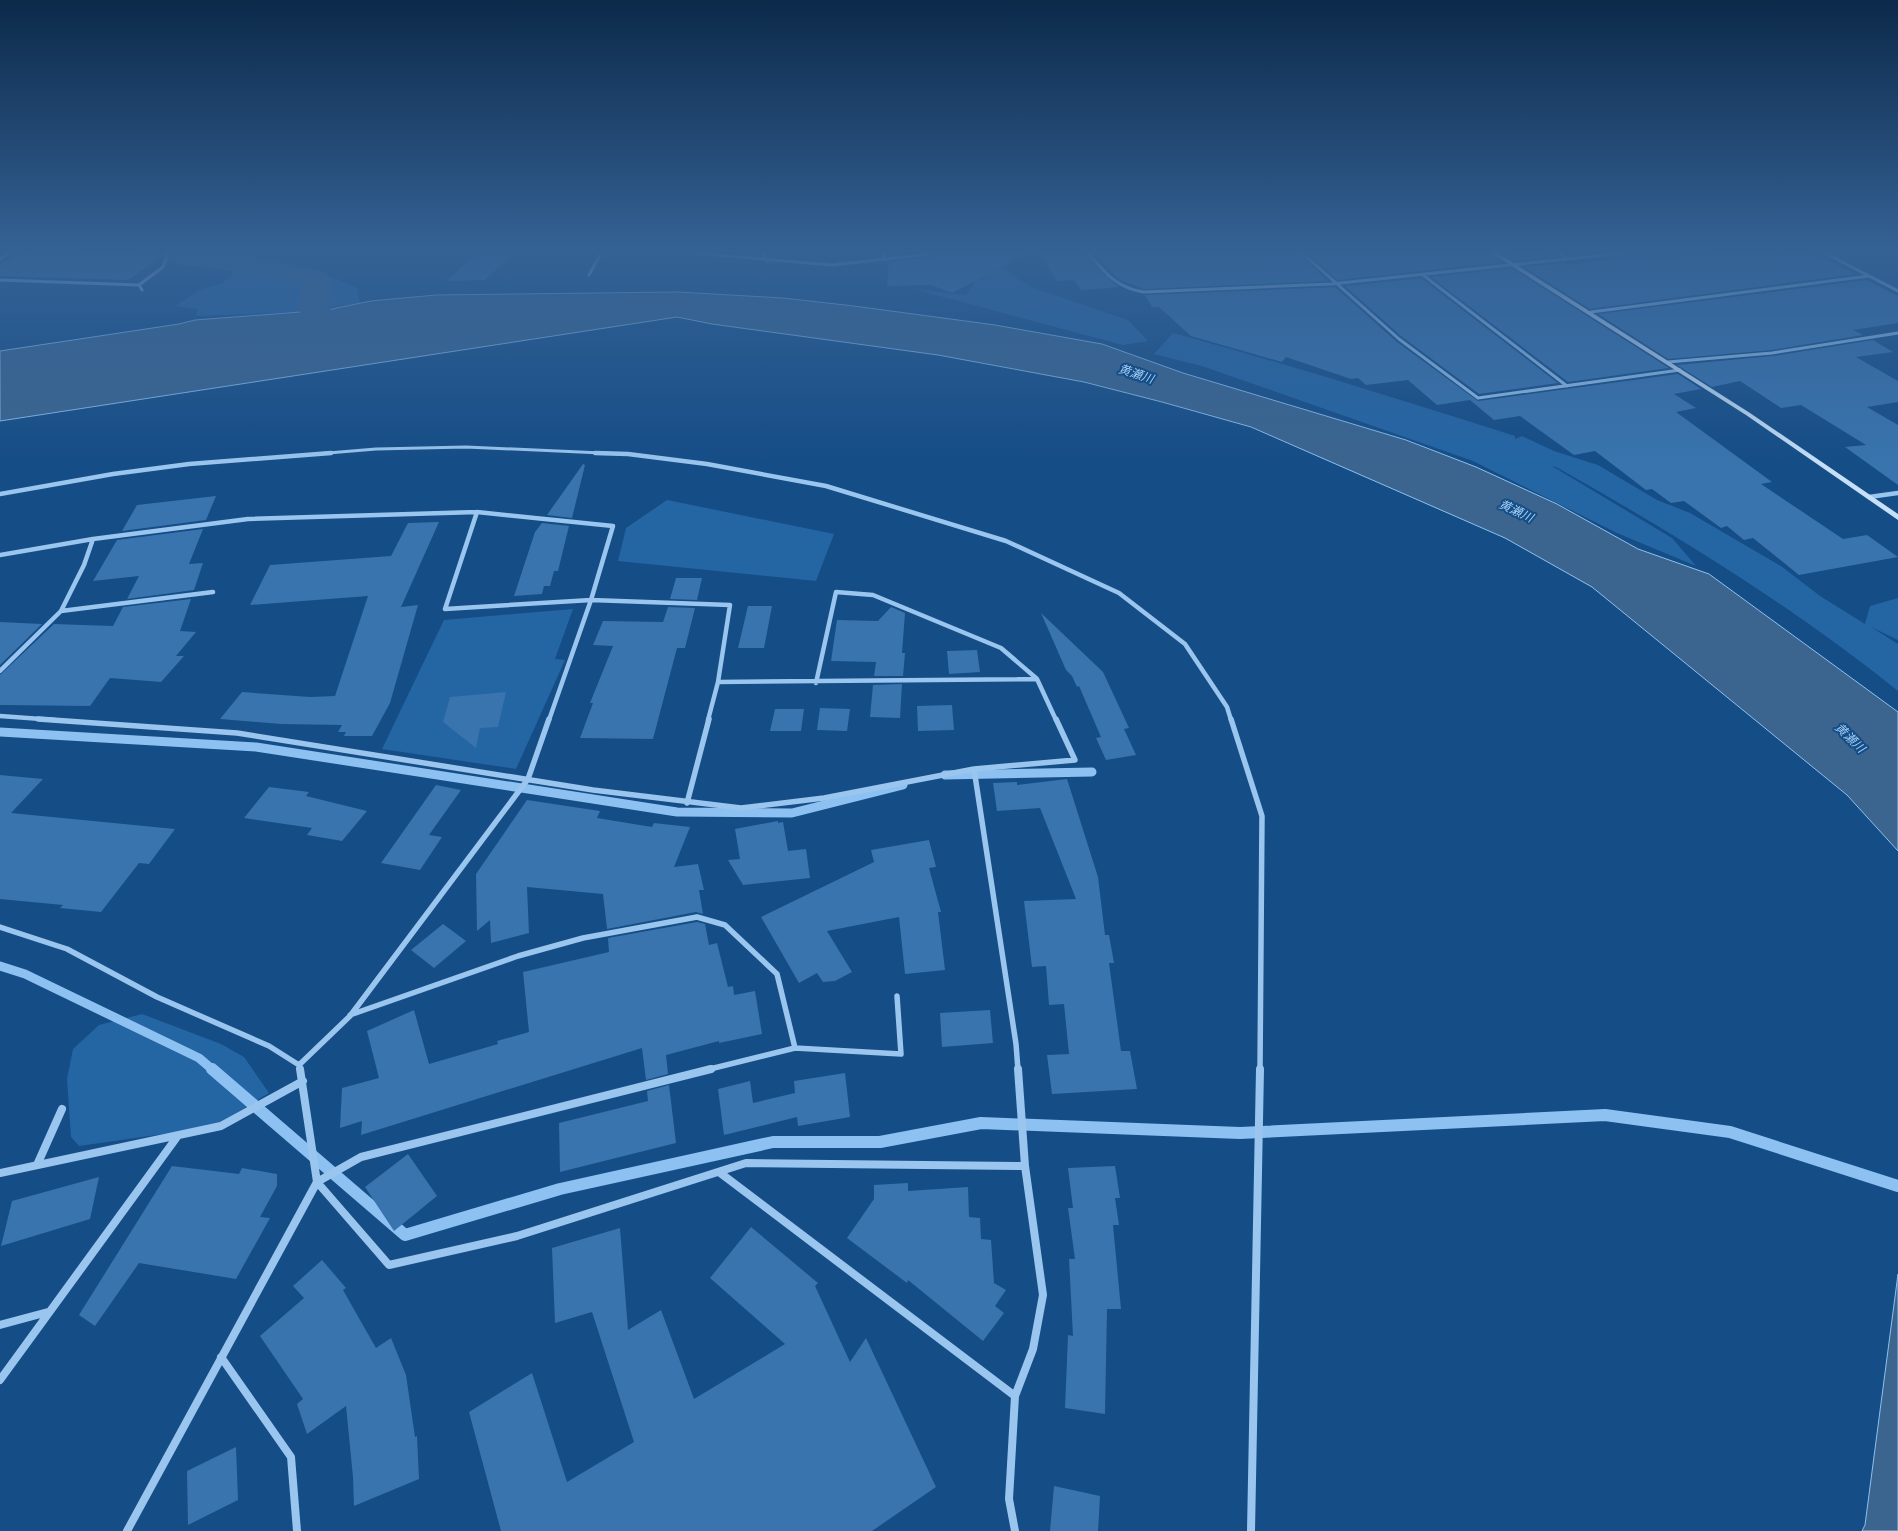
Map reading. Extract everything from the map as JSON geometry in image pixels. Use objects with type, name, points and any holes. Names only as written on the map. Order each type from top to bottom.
[{"type":"street","points":[[1381,322],[1399,339],[1478,398],[1680,370]]},
{"type":"street","points":[[1485,322],[1567,386]]},
{"type":"street","points":[[1607,322],[1898,518]]},
{"type":"street","points":[[1668,362],[1772,353],[1898,333]]},
{"type":"street","points":[[0,494],[113,474],[189,464],[376,449],[466,447],[628,454],[697,462],[826,486],[1006,540],[1119,593],[1185,644],[1227,707],[1262,816],[1260,1107],[1251,1531]]},
{"type":"street","points":[[1869,497],[1898,493]]},
{"type":"street","points":[[477,512],[445,609],[591,600],[730,605],[718,682],[687,803]]},
{"type":"street","points":[[0,555],[93,539],[248,519],[477,512],[613,526],[591,600],[528,778],[350,1016],[299,1065]]},
{"type":"street","points":[[0,671],[61,611],[84,565],[93,539]]},
{"type":"street","points":[[61,611],[213,592]]},
{"type":"street","points":[[0,716],[237,733],[687,803],[742,808],[824,798],[974,769],[1075,760],[1037,679],[1001,648],[872,595],[836,592],[816,683]]},
{"type":"street","points":[[718,682],[816,683],[1037,679]]},
{"type":"street","points":[[974,769],[1016,1044],[1025,1166],[1043,1295],[1033,1349],[1015,1396],[1009,1499],[1015,1531]]},
{"type":"street","points":[[350,1016],[518,956],[583,938],[697,917],[725,925],[777,974],[795,1048]]},
{"type":"street","points":[[0,927],[67,949],[157,997],[269,1046],[299,1065],[303,1081],[316,1182],[389,1265],[518,1236],[746,1163],[1025,1166]]},
{"type":"street","points":[[127,1531],[316,1182],[361,1157],[795,1048],[901,1054],[897,996]]},
{"type":"street","points":[[0,1173],[121,1146],[177,1137],[221,1126],[303,1081]]},
{"type":"street","points":[[37,1165],[62,1109]]},
{"type":"street","points":[[0,1380],[177,1137]]},
{"type":"street","points":[[719,1172],[1015,1396]]},
{"type":"street","points":[[0,1325],[48,1312]]},
{"type":"street","points":[[220,1357],[291,1456],[297,1531]]},
{"type":"shaded area","points":[[1039,322],[1130,322],[1148,341],[1123,345]]},
{"type":"shaded area","points":[[1173,333],[1387,396],[1515,436],[1515,439],[1522,436],[1554,451],[1598,465],[1657,500],[1690,513],[1781,566],[1820,596],[1865,624],[1870,606],[1898,598],[1898,640],[1871,627],[1898,644],[1898,691],[1857,659],[1774,600],[1645,518],[1556,467],[1552,466],[1672,538],[1696,566],[1617,533],[1473,461],[1202,366],[1154,354]]},
{"type":"shaded area","points":[[667,500],[834,534],[816,581],[618,561],[626,528]]},
{"type":"shaded area","points":[[573,609],[555,659],[565,660],[516,769],[382,749],[444,620]]},
{"type":"shaded area","points":[[142,1014],[221,1044],[244,1057],[269,1093],[213,1127],[79,1146],[71,1137],[67,1079],[73,1049],[99,1025]]},
{"type":"water","points":[[185,322],[642,322],[0,421],[0,351]]},
{"type":"water","name":"黄瀬川","points":[[704,322],[976,322],[1102,344],[1183,373],[1406,440],[1476,467],[1557,504],[1638,549],[1709,574],[1898,712],[1898,851],[1847,795],[1592,587],[1505,538],[1251,427],[1162,402],[1084,382],[938,355]]},
{"type":"water","points":[[1898,1274],[1898,1531],[1862,1531],[1865,1525]]},
{"type":"building","points":[[1176,322],[1375,322],[1397,342],[1478,401],[1678,374],[1701,389],[1674,394],[1696,408],[1676,412],[1772,482],[1761,484],[1843,539],[1867,535],[1898,557],[1799,575],[1753,538],[1744,540],[1727,526],[1721,528],[1684,501],[1671,503],[1652,489],[1646,490],[1595,451],[1574,455],[1520,416],[1494,420],[1470,400],[1437,405],[1408,380],[1366,385],[1358,378],[1351,379],[1286,357],[1282,362],[1191,336]]},
{"type":"building","points":[[1386,322],[1479,322],[1558,383],[1479,394],[1401,336]]},
{"type":"building","points":[[1490,322],[1597,322],[1669,368],[1568,382]]},
{"type":"building","points":[[1611,322],[1898,322],[1853,330],[1863,335],[1772,350],[1668,359]]},
{"type":"building","points":[[1873,340],[1893,352],[1856,357],[1898,381],[1898,402],[1867,407],[1898,425],[1898,485],[1845,447],[1866,445],[1801,405],[1781,408],[1740,381],[1712,387],[1677,365],[1773,356]]},
{"type":"building","points":[[583,464],[585,465],[572,518],[547,515]]},
{"type":"building","points":[[216,496],[206,520],[122,531],[137,505]]},
{"type":"building","points":[[439,522],[401,607],[418,605],[390,703],[372,736],[344,736],[346,732],[338,732],[342,725],[281,724],[220,719],[242,692],[310,697],[335,696],[368,596],[250,605],[270,565],[391,556],[408,523]]},
{"type":"building","points":[[542,523],[569,526],[558,571],[554,571],[550,586],[544,586],[542,594],[514,596],[535,532]]},
{"type":"building","points":[[203,529],[189,564],[203,563],[194,590],[127,599],[139,576],[93,581],[117,540]]},
{"type":"building","points":[[676,578],[702,578],[697,600],[670,599]]},
{"type":"building","points":[[191,599],[180,631],[196,632],[176,656],[184,656],[161,682],[110,678],[90,706],[0,705],[0,675],[54,624],[113,626],[123,607]]},
{"type":"building","points":[[748,606],[772,606],[764,648],[738,648]]},
{"type":"building","points":[[668,607],[695,608],[685,648],[677,648],[653,739],[580,738],[593,703],[590,703],[613,646],[593,645],[603,621],[663,622]]},
{"type":"building","points":[[891,607],[905,613],[902,653],[905,653],[903,676],[874,676],[876,662],[831,661],[837,620],[878,621]]},
{"type":"building","points":[[1041,613],[1103,672],[1129,728],[1124,729],[1136,755],[1106,760],[1096,738],[1101,737],[1079,686],[1077,687],[1072,676],[1066,670]]},
{"type":"building","points":[[0,622],[42,624],[0,665]]},
{"type":"building","points":[[977,650],[980,672],[949,674],[947,651]]},
{"type":"building","points":[[902,684],[900,718],[870,717],[873,685]]},
{"type":"building","points":[[506,692],[498,727],[480,728],[476,748],[443,722],[450,697]]},
{"type":"building","points":[[952,705],[954,730],[918,731],[917,706]]},
{"type":"building","points":[[820,708],[850,709],[847,731],[817,730]]},
{"type":"building","points":[[775,709],[804,709],[801,731],[770,731]]},
{"type":"building","points":[[0,775],[43,779],[11,813],[175,829],[149,864],[139,863],[101,912],[60,908],[63,905],[0,899]]},
{"type":"building","points":[[1067,779],[1098,877],[1105,935],[1109,935],[1114,963],[1109,963],[1121,1051],[1130,1051],[1137,1089],[1052,1094],[1047,1055],[1069,1054],[1064,1004],[1049,1005],[1046,966],[1032,967],[1024,901],[1076,899],[1040,808],[997,811],[993,783],[1017,782],[1017,785]]},
{"type":"building","points":[[436,785],[461,790],[429,835],[442,837],[420,870],[381,863]]},
{"type":"building","points":[[269,787],[309,792],[306,796],[367,811],[342,841],[307,835],[312,828],[244,818]]},
{"type":"building","points":[[527,800],[600,811],[597,818],[652,827],[654,823],[690,827],[674,867],[698,864],[704,890],[699,890],[703,914],[696,912],[607,929],[603,894],[527,887],[529,933],[491,943],[490,920],[477,931],[476,874]]},
{"type":"building","points":[[778,821],[778,823],[783,822],[788,851],[806,849],[810,878],[743,885],[728,860],[740,859],[735,829]]},
{"type":"building","points":[[929,840],[936,867],[929,868],[941,912],[938,912],[945,970],[905,974],[899,917],[827,931],[852,972],[835,981],[823,982],[817,973],[799,983],[761,917],[874,862],[871,850]]},
{"type":"building","points":[[697,922],[705,924],[709,945],[717,943],[728,987],[733,986],[734,995],[755,991],[762,1034],[719,1043],[719,1041],[666,1055],[668,1074],[646,1080],[642,1048],[361,1135],[362,1121],[340,1128],[342,1088],[379,1078],[367,1031],[414,1010],[429,1064],[498,1044],[497,1041],[529,1032],[523,972],[609,952],[608,938]]},
{"type":"building","points":[[443,924],[466,941],[434,968],[411,950]]},
{"type":"building","points":[[990,1010],[993,1043],[942,1047],[940,1013]]},
{"type":"building","points":[[845,1073],[850,1117],[798,1126],[797,1117],[724,1135],[718,1089],[750,1081],[753,1103],[795,1093],[794,1081]]},
{"type":"building","points":[[669,1085],[676,1143],[560,1172],[559,1123],[648,1101],[647,1091]]},
{"type":"building","points":[[408,1154],[437,1196],[394,1231],[365,1187]]},
{"type":"building","points":[[172,1166],[239,1174],[242,1168],[277,1174],[277,1186],[260,1217],[270,1218],[236,1279],[139,1263],[95,1326],[79,1315]]},
{"type":"building","points":[[1115,1166],[1120,1198],[1115,1198],[1119,1225],[1113,1225],[1121,1309],[1107,1309],[1105,1414],[1065,1408],[1068,1335],[1073,1336],[1069,1259],[1075,1259],[1068,1208],[1073,1208],[1068,1168]]},
{"type":"building","points":[[99,1177],[90,1219],[1,1246],[12,1201]]},
{"type":"building","points":[[908,1183],[908,1191],[968,1187],[969,1217],[980,1218],[981,1239],[991,1240],[994,1283],[1006,1290],[995,1306],[1004,1313],[983,1341],[908,1280],[907,1283],[847,1238],[874,1199],[874,1185]]},
{"type":"building","points":[[751,1227],[818,1283],[815,1286],[850,1362],[866,1338],[936,1487],[872,1531],[501,1531],[469,1412],[532,1373],[567,1482],[634,1442],[592,1312],[555,1323],[552,1248],[620,1228],[628,1330],[661,1310],[694,1399],[785,1344],[710,1278]]},
{"type":"building","points":[[322,1260],[346,1288],[343,1290],[376,1348],[391,1338],[406,1375],[415,1437],[417,1436],[419,1479],[354,1506],[346,1406],[307,1434],[297,1404],[303,1399],[260,1336],[304,1298],[293,1286]]},
{"type":"building","points":[[236,1447],[238,1500],[188,1525],[187,1471]]},
{"type":"building","points":[[1054,1486],[1100,1496],[1098,1531],[1050,1531]]},
{"type":"waterway","points":[[321,322],[323,326]]},
{"type":"waterway","points":[[0,732],[256,747],[677,812],[792,813],[903,785]]},
{"type":"waterway","points":[[945,775],[1092,772]]},
{"type":"waterway","points":[[0,966],[25,974],[199,1058],[213,1070]]},
{"type":"waterway","points":[[212,1069],[405,1235],[560,1189],[773,1142],[880,1142],[981,1123],[1240,1133],[1605,1115],[1730,1132],[1898,1186]]}]
